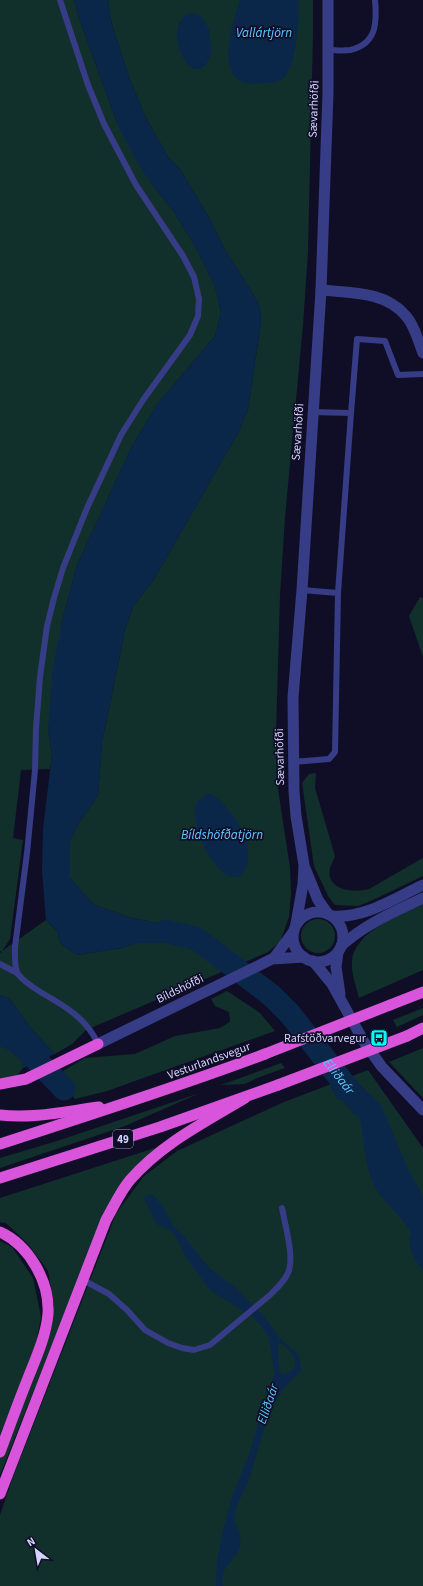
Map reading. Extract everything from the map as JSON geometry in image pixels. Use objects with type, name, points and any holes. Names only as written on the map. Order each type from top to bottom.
[{"type":"highway","name":"Vesturlandsvegur","points":[[0,1144],[205,1077],[423,992]]},
{"type":"highway","name":"49","points":[[0,1178],[245,1098],[407,1036],[423,1028]]},
{"type":"highway","points":[[0,1084],[26,1079],[98,1044]]},
{"type":"highway","points":[[0,1494],[106,1220],[118,1197],[130,1180],[150,1160],[173,1141],[245,1098]]},
{"type":"highway","points":[[0,1115],[22,1116],[47,1114],[128,1103]]},
{"type":"highway","points":[[0,1232],[6,1234],[22,1247],[32,1261],[41,1277],[46,1292],[48,1314],[41,1344],[0,1452]]},
{"type":"street","name":"Sævarhöfði","points":[[295,927],[303,884],[304,865],[296,816],[293,762],[293,697],[302,590],[312,412],[321,290],[328,50],[328,0]]},
{"type":"street","points":[[321,290],[364,294],[386,300],[398,308],[407,317],[415,331],[423,353]]},
{"type":"street","name":"Sævarhöfði","points":[[304,865],[318,900],[330,915]]},
{"type":"street","name":"Bíldshöfði","points":[[274,958],[301,918],[314,912],[343,917],[357,915],[423,885]]},
{"type":"street","name":"Bíldshöfði","points":[[98,1044],[274,958],[327,960],[353,935],[369,924],[423,898]]},
{"type":"street","points":[[330,915],[337,920],[343,933],[336,967],[341,1001]]},
{"type":"street","points":[[295,927],[293,938],[298,952],[309,959],[332,984],[364,1042],[382,1067],[423,1110]]},
{"type":"lane","points":[[17,973],[15,947],[27,853],[34,778],[40,676],[47,626],[54,598],[63,568],[86,508],[122,435],[143,400],[190,335],[198,316],[199,299],[194,276],[183,256],[136,185],[104,124],[88,86],[60,0]]},
{"type":"lane","points":[[328,50],[350,50],[365,44],[373,34],[376,20],[375,0]]},
{"type":"lane","points":[[293,762],[330,759],[335,752],[338,593],[357,339],[385,341],[398,375],[423,374]]},
{"type":"lane","points":[[312,412],[351,413]]},
{"type":"lane","points":[[302,590],[338,593]]},
{"type":"lane","points":[[0,964],[17,973],[34,988],[76,1014],[87,1024],[98,1044]]},
{"type":"lane","points":[[83,1280],[108,1294],[127,1310],[145,1330],[168,1343],[182,1348],[194,1350],[202,1348],[210,1345],[229,1330],[270,1295],[284,1279],[290,1266],[290,1259],[282,1208]]},
{"type":"green space","points":[[0,0],[74,0],[80,21],[117,123],[151,183],[172,209],[196,248],[215,286],[221,312],[215,336],[158,403],[131,448],[77,565],[62,621],[48,730],[52,754],[50,769],[21,770],[13,838],[23,840],[10,939],[2,951],[46,920],[57,931],[61,944],[77,955],[122,948],[136,943],[162,943],[162,924],[128,917],[93,904],[70,878],[70,841],[79,823],[98,795],[102,743],[125,630],[134,605],[153,581],[238,433],[248,410],[261,322],[260,307],[253,294],[224,248],[211,221],[180,169],[168,157],[145,116],[129,77],[111,21],[108,0],[313,0],[308,251],[303,325],[285,517],[280,595],[276,733],[278,789],[290,868],[291,893],[289,917],[280,942],[268,952],[86,1030],[72,1044],[55,1054],[30,1027],[10,999],[0,995],[0,953],[2,952],[0,951]]},
{"type":"green space","points":[[420,597],[423,598],[423,657],[409,616]]},
{"type":"green space","points":[[316,773],[315,788],[335,856],[330,868],[330,876],[332,882],[336,886],[342,889],[356,891],[369,889],[423,858],[423,876],[358,906],[335,905],[328,896],[314,866],[302,783],[309,774]]},
{"type":"green space","points":[[423,903],[423,970],[359,998],[353,975],[352,961],[355,951],[361,941],[369,933],[391,919]]},
{"type":"green space","points":[[315,919],[321,919],[330,924],[334,930],[334,942],[330,948],[321,953],[315,953],[306,948],[301,939],[301,933],[306,924]]},
{"type":"green space","points":[[227,991],[260,1013],[275,1031],[107,1091],[75,1099],[56,1075],[85,1058],[135,1054],[175,1036],[220,1028],[230,1022],[229,1012],[215,1006],[211,999]]},
{"type":"green space","points":[[423,1008],[423,1015],[397,1027],[393,1020]]},
{"type":"green space","points":[[0,1047],[5,1047],[22,1060],[23,1068],[15,1078],[0,1080]]},
{"type":"green space","points":[[423,1048],[423,1098],[389,1062]]},
{"type":"green space","points":[[281,1063],[285,1068],[245,1084],[221,1085]]},
{"type":"green space","points":[[368,1070],[423,1148],[423,1586],[0,1586],[0,1515],[13,1477],[116,1214],[143,1177],[177,1151],[284,1102]]},
{"type":"green space","points":[[200,1093],[125,1126],[0,1168],[0,1158],[57,1141]]},
{"type":"green space","points":[[158,1147],[127,1177],[80,1275],[0,1475],[0,1457],[51,1331],[54,1305],[48,1271],[28,1244],[6,1223],[0,1222],[0,1198]]},
{"type":"green space","points":[[0,1241],[12,1247],[33,1278],[41,1317],[36,1343],[0,1435]]},
{"type":"water","points":[[74,0],[108,0],[111,21],[129,77],[145,116],[168,157],[180,169],[211,221],[224,248],[253,294],[260,307],[261,322],[248,410],[238,433],[153,581],[134,605],[125,630],[102,743],[98,795],[79,823],[70,841],[70,878],[93,904],[128,917],[162,924],[166,931],[162,943],[136,943],[122,948],[77,955],[61,944],[57,931],[46,920],[42,871],[43,829],[52,754],[48,730],[52,672],[62,621],[77,565],[131,448],[158,403],[215,336],[221,312],[215,286],[196,248],[172,209],[136,161],[117,123],[80,21]]},
{"type":"water","name":"Vallártjörn","points":[[240,0],[299,0],[297,39],[293,58],[286,75],[281,80],[271,83],[246,83],[236,78],[231,69],[228,58],[229,46]]},
{"type":"water","points":[[193,13],[202,17],[209,29],[211,47],[211,54],[206,65],[198,69],[191,67],[186,62],[178,44],[177,34],[179,24],[184,17]]},
{"type":"water","name":"Bíldshöfðatjörn","points":[[206,794],[212,794],[223,803],[236,820],[246,840],[248,861],[243,874],[238,877],[232,877],[218,868],[207,852],[198,832],[195,813],[196,805]]},
{"type":"water","points":[[0,995],[10,999],[30,1027],[55,1054],[23,1068],[22,1060],[5,1048],[0,1047]]},
{"type":"water","points":[[353,1076],[358,1083],[381,1105],[408,1169],[423,1196],[423,1270],[410,1248],[411,1233],[403,1221],[380,1195],[372,1180],[366,1161],[358,1111],[345,1100],[338,1100],[330,1085]]},
{"type":"water","points":[[150,1194],[155,1197],[165,1209],[174,1227],[184,1236],[209,1268],[234,1286],[268,1321],[279,1338],[297,1353],[300,1360],[301,1371],[284,1388],[271,1412],[249,1479],[236,1509],[235,1518],[241,1540],[237,1554],[227,1566],[223,1575],[223,1586],[216,1586],[217,1560],[225,1522],[233,1494],[248,1457],[274,1374],[268,1336],[254,1318],[210,1290],[187,1259],[174,1234],[170,1230],[155,1222],[144,1198]],"holes":[[[280,1343],[293,1355],[296,1364],[290,1372],[283,1374],[279,1371],[278,1345]]]},
{"type":"waterway","name":"Elliðaár","points":[[166,931],[197,939],[271,995],[290,1014],[360,1104]]},
{"type":"waterway","name":"Elliðaár","points":[[0,1022],[64,1089]]},
{"type":"place","name":"Rafstöðvarvegur","points":[[379,1038]]}]
